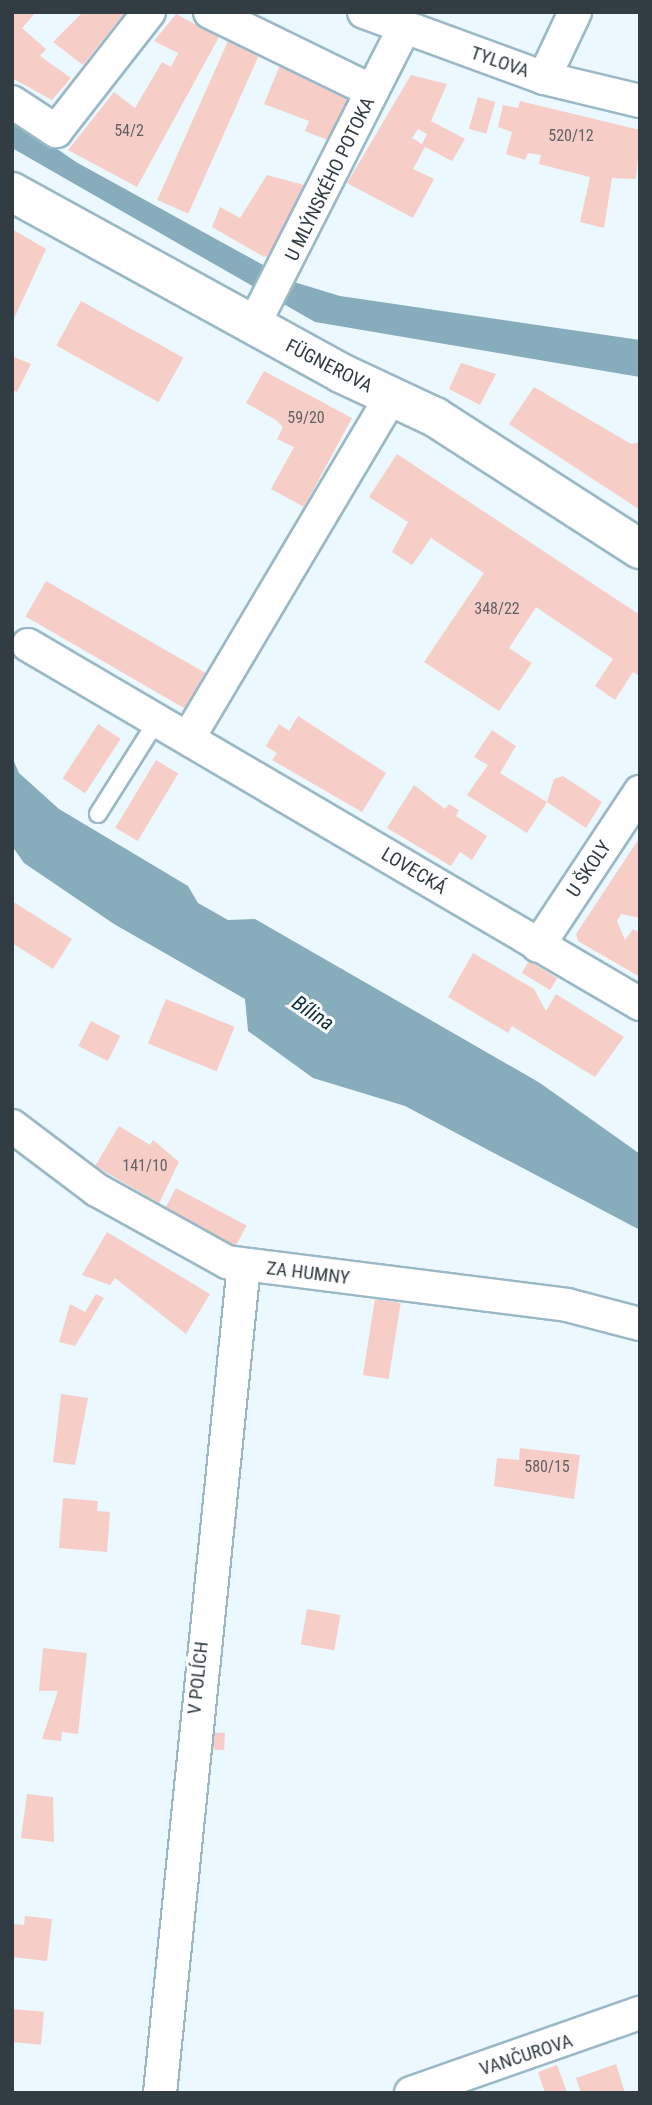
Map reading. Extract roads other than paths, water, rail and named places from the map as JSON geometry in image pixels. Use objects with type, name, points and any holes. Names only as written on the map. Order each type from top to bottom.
[{"type":"main road","name":"FÜGNEROVA","points":[[12,192],[259,316],[391,397],[477,441],[640,549]]},
{"type":"street","points":[[12,102],[56,131],[149,12]]},
{"type":"street","points":[[211,12],[372,91]]},
{"type":"street","name":"TYLOVA","points":[[364,12],[404,29],[544,78],[640,101]]},
{"type":"street","points":[[544,78],[575,12]]},
{"type":"street","name":"U MLÝNSKÉHO POTOKA","points":[[259,316],[288,267],[404,29]]},
{"type":"street","points":[[189,737],[391,397]]},
{"type":"street","name":"LOVECKÁ","points":[[28,645],[189,737],[640,1004]]},
{"type":"street","name":"U ŠKOLY","points":[[538,946],[640,792]]},
{"type":"street","name":"ZA HUMNY","points":[[12,1126],[97,1190],[227,1262],[567,1305],[640,1324]]},
{"type":"street","name":"V POLÍCH","points":[[160,2093],[244,1265]]},
{"type":"street","name":"VANČUROVA","points":[[411,2093],[640,2013]]},
{"type":"lane","points":[[99,814],[158,719]]},
{"type":"water","points":[[12,118],[76,162],[294,282],[340,296],[640,340],[640,377],[315,322],[12,148]]},
{"type":"water","name":"Bílina","points":[[12,757],[19,773],[59,809],[188,886],[198,903],[228,920],[255,919],[540,1083],[640,1154],[640,1230],[405,1106],[313,1078],[248,1031],[245,999],[114,924],[24,863],[12,846]]}]
